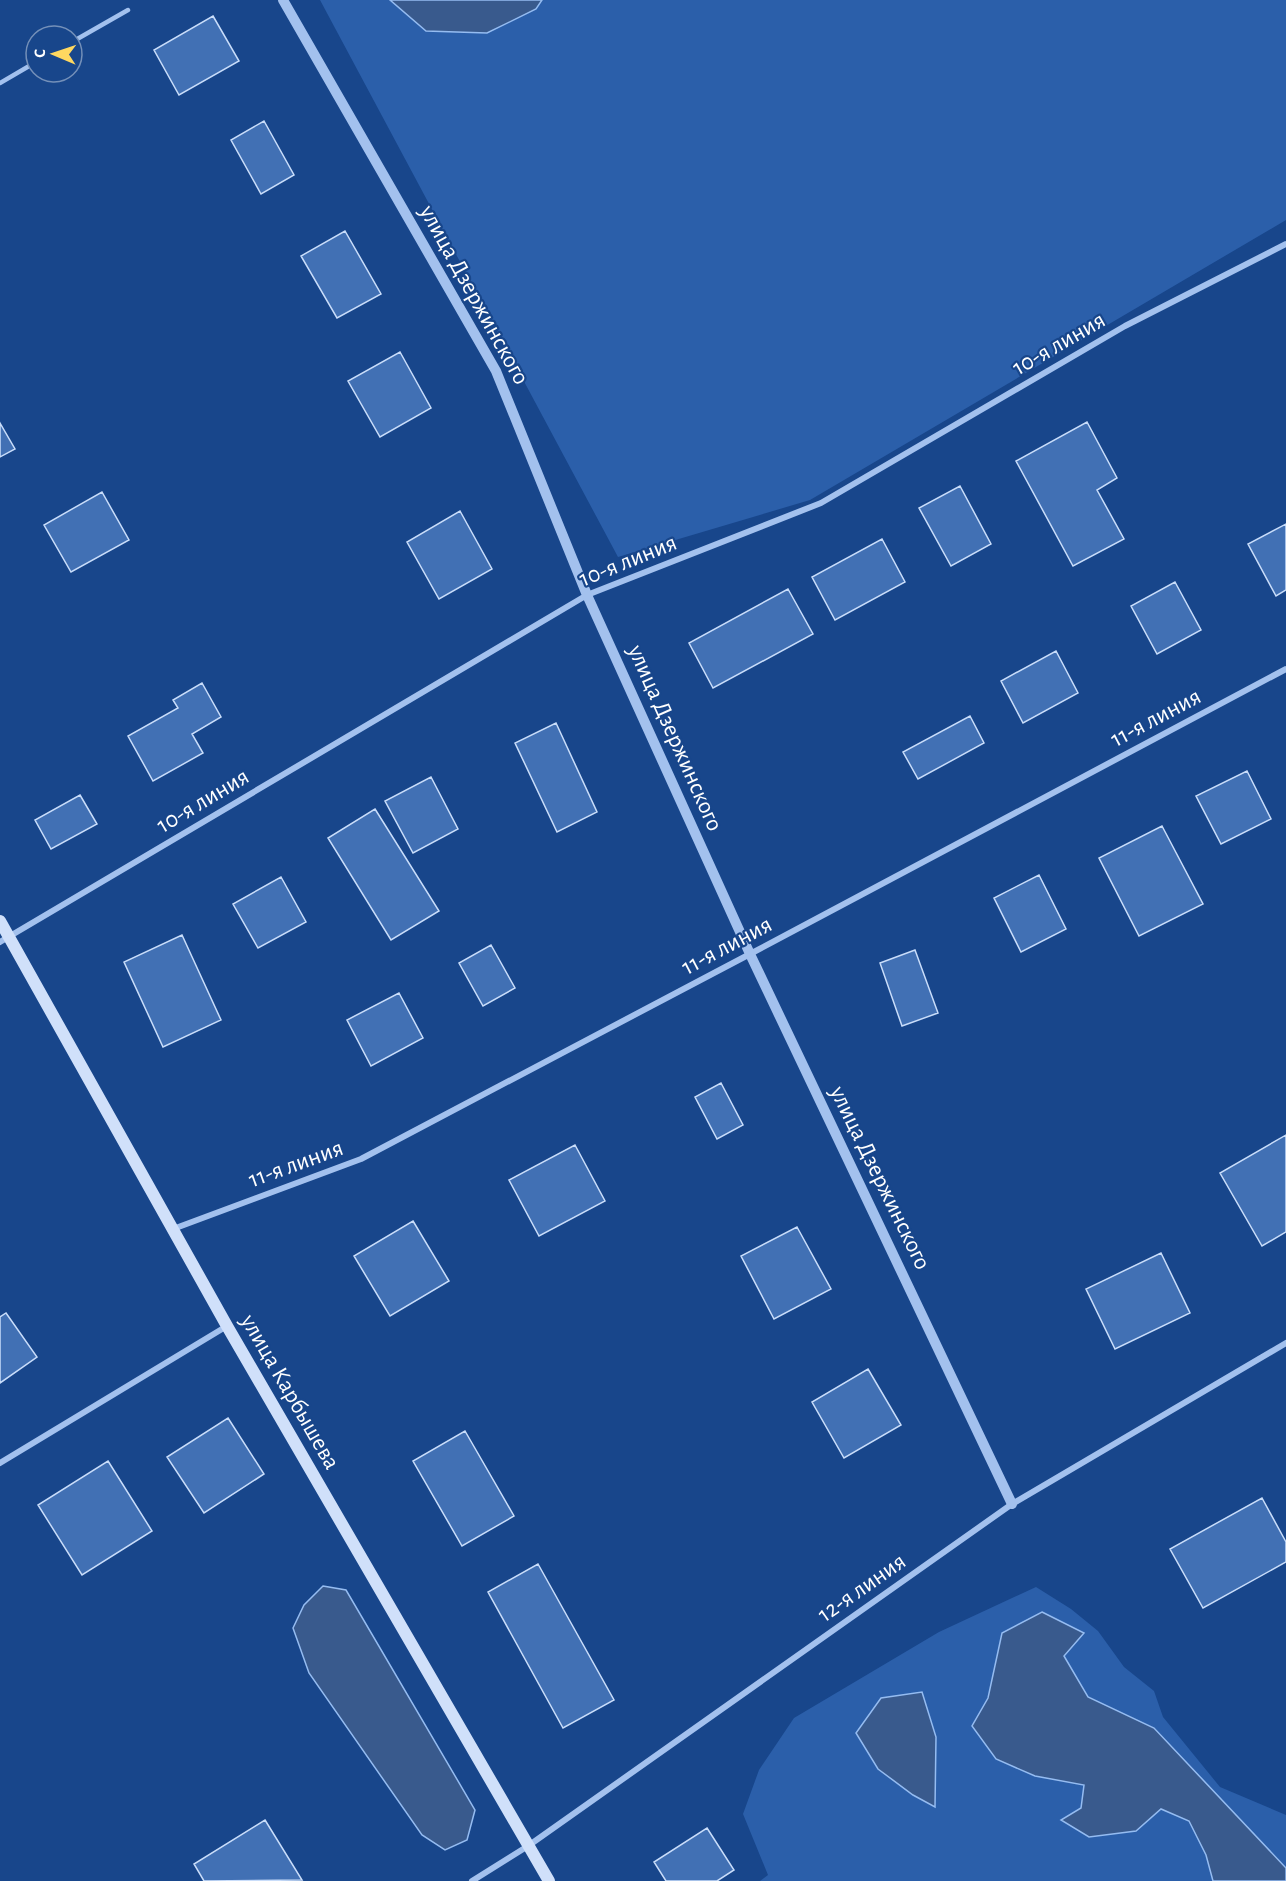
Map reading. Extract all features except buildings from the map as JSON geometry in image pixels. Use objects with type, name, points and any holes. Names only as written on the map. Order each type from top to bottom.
[{"type":"main road","name":"улица Карбышева","points":[[0,921],[4,939],[549,1881]]},
{"type":"street","name":"улица Дзержинского","points":[[283,0],[496,371],[587,595],[750,954],[1012,1504]]},
{"type":"street","name":"10-я линия","points":[[4,939],[587,595],[821,503],[1125,326],[1286,244]]},
{"type":"street","name":"11-я линия","points":[[173,1229],[361,1159],[1286,669]]},
{"type":"street","points":[[0,1463],[228,1326]]},
{"type":"street","name":"12-я линия","points":[[472,1881],[528,1846],[1012,1504],[1286,1343]]},
{"type":"lane","points":[[84,35],[128,10]]},
{"type":"lane","points":[[0,83],[24,69]]},
{"type":"shaded area","points":[[320,0],[390,0],[426,31],[487,33],[536,9],[542,0],[1286,0],[1286,220],[810,500],[618,557]]},
{"type":"shaded area","points":[[390,0],[542,0],[536,9],[487,33],[426,31]]},
{"type":"shaded area","points":[[323,1586],[346,1590],[475,1810],[467,1840],[445,1850],[422,1835],[309,1673],[293,1628],[304,1605]]},
{"type":"shaded area","points":[[1036,1587],[1071,1609],[1098,1631],[1124,1667],[1154,1691],[1163,1717],[1220,1787],[1286,1815],[1286,1868],[1154,1728],[1088,1697],[1064,1656],[1002,1633],[988,1698],[972,1726],[1035,1776],[1084,1785],[1081,1808],[1136,1831],[1161,1809],[1189,1821],[1206,1855],[1213,1881],[760,1881],[768,1875],[743,1814],[759,1770],[794,1718],[939,1632]]},
{"type":"shaded area","points":[[1042,1612],[1084,1633],[1064,1656],[1088,1697],[1154,1728],[1286,1868],[1286,1881],[1213,1881],[1206,1855],[1189,1821],[1161,1809],[1136,1831],[1089,1837],[1061,1820],[1081,1808],[1084,1785],[1035,1776],[996,1759],[972,1726],[988,1698],[1002,1633]]},
{"type":"shaded area","points":[[922,1692],[936,1737],[935,1807],[913,1795],[878,1769],[856,1733],[881,1698]]}]
